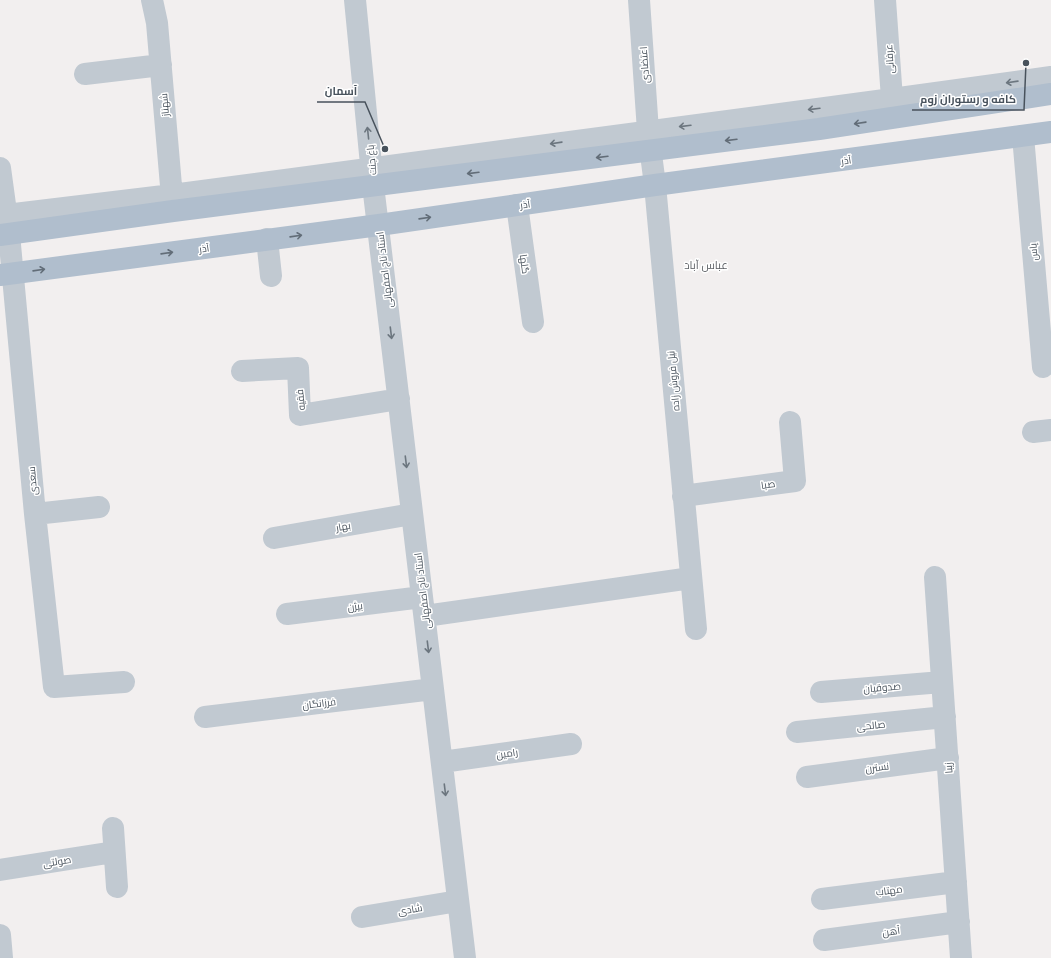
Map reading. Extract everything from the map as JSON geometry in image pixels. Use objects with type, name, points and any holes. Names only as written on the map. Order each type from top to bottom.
[{"type":"main road","points":[[5,228],[173,203],[893,109],[1051,94]]},
{"type":"main road","name":"آذر","points":[[6,275],[1051,132]]},
{"type":"street","name":"شهناز","points":[[152,0],[157,23],[173,203]]},
{"type":"street","name":"باغ جنت","points":[[355,0],[372,177],[379,225]]},
{"type":"street","name":"اعتضادی","points":[[639,0],[655,185]]},
{"type":"street","name":"عرفانی","points":[[885,0],[893,109]]},
{"type":"street","points":[[85,74],[161,64]]},
{"type":"street","points":[[893,109],[1051,77]]},
{"type":"street","name":"یاس","points":[[1022,136],[1043,367]]},
{"type":"street","name":"سعدی","points":[[0,168],[5,228],[6,275],[54,687],[124,682]]},
{"type":"street","name":"نیل فروش زاده","points":[[655,185],[696,629]]},
{"type":"street","name":"گلها","points":[[517,205],[533,322]]},
{"type":"street","name":"استاد تاج اصفهانی","points":[[379,225],[465,958]]},
{"type":"street","points":[[267,240],[271,276]]},
{"type":"street","name":"فقیه","points":[[242,371],[298,368],[300,415],[399,399]]},
{"type":"street","name":"صبا","points":[[683,496],[795,481],[790,422]]},
{"type":"street","points":[[35,514],[99,507]]},
{"type":"street","name":"بهار","points":[[274,538],[412,514]]},
{"type":"street","name":"زیبا","points":[[935,577],[961,958]]},
{"type":"street","points":[[424,607],[691,578]]},
{"type":"street","name":"بیژن","points":[[287,614],[424,607]]},
{"type":"street","name":"صدوقیان","points":[[821,692],[942,682]]},
{"type":"street","name":"فرزانگان","points":[[205,718],[433,689]]},
{"type":"street","name":"صالحی","points":[[797,732],[945,717]]},
{"type":"street","name":"رامین","points":[[442,762],[571,744]]},
{"type":"street","name":"نسترن","points":[[807,777],[948,758]]},
{"type":"street","points":[[113,828],[117,887]]},
{"type":"street","name":"صولتی","points":[[0,870],[114,852]]},
{"type":"street","name":"مهتاب","points":[[822,899],[956,882]]},
{"type":"street","name":"شادی","points":[[362,917],[458,901]]},
{"type":"street","name":"آهن","points":[[824,940],[959,922]]},
{"type":"street","points":[[0,935],[2,958]]},
{"type":"place","name":"کافه و رستوران زوم","points":[[1026,63]]},
{"type":"place","name":"آسمان","points":[[385,149]]},
{"type":"district","name":"عباس آباد","points":[[706,265]]}]
